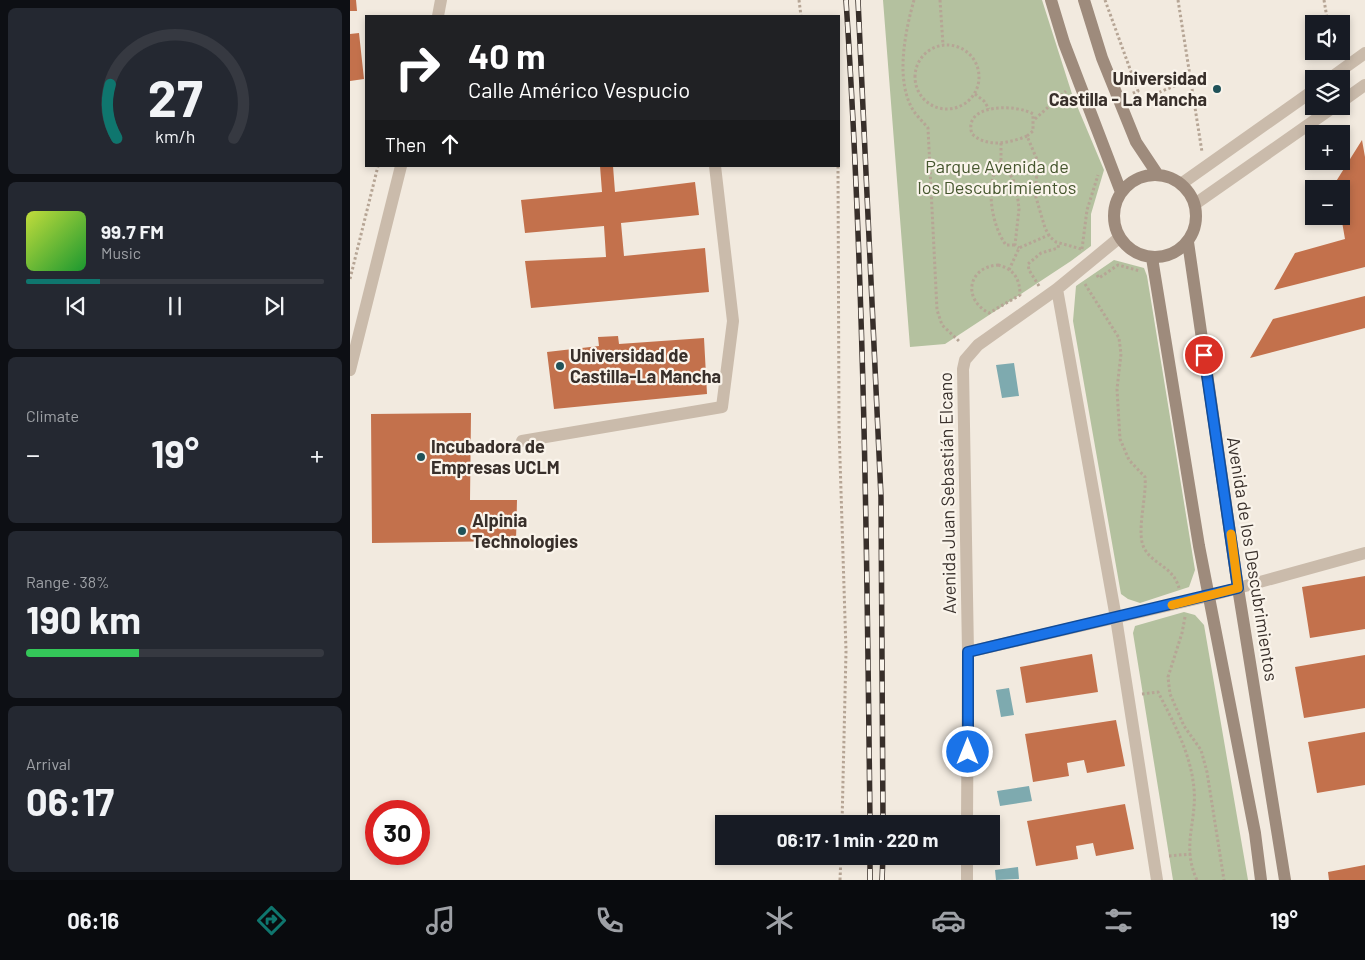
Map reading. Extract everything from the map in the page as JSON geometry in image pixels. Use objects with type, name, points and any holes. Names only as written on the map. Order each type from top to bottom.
[{"type":"street","points":[[438,15],[442,0]]},
{"type":"street","points":[[1051,0],[1064,43],[1121,192]]},
{"type":"street","points":[[1084,0],[1102,58],[1136,142],[1158,175]]},
{"type":"street","points":[[1342,70],[1365,54]]},
{"type":"street","points":[[1350,96],[1365,85]]},
{"type":"street","points":[[1181,184],[1305,96]]},
{"type":"street","points":[[1195,204],[1322,115]]},
{"type":"street","points":[[350,370],[401,167]]},
{"type":"street","points":[[522,441],[722,407],[733,321],[715,167]]},
{"type":"street","points":[[1158,175],[1181,184],[1195,204],[1197,217],[1194,230],[1188,242],[1178,251],[1166,256],[1152,258],[1140,255],[1128,248],[1120,238],[1114,215],[1116,203],[1121,192],[1131,183],[1144,177],[1158,175]]},
{"type":"street","name":"Avenida Juan Sebastián Elcano","points":[[967,815],[968,652],[962,369],[971,351],[1057,289],[1120,238]]},
{"type":"street","name":"Avenida de los Descubrimientos","points":[[1188,242],[1238,588],[1285,880]]},
{"type":"street","points":[[1152,258],[1209,596],[1255,832],[1261,880]]},
{"type":"street","points":[[1057,289],[1116,618],[1157,880]]},
{"type":"street","points":[[968,652],[1182,603],[1365,553]]},
{"type":"street","points":[[967,865],[967,880]]},
{"type":"path","points":[[799,0],[801,15]]},
{"type":"path","points":[[914,0],[908,21],[904,76],[905,90],[913,110],[928,128],[937,310],[948,333],[971,351]]},
{"type":"path","points":[[940,0],[943,45]]},
{"type":"path","points":[[1178,0],[1204,167]]},
{"type":"path","points":[[1324,0],[1326,15]]},
{"type":"path","points":[[943,45],[964,50],[978,66],[980,77],[974,94],[964,105],[954,109],[943,109],[929,103],[919,92],[916,71],[919,62],[926,53],[943,45]]},
{"type":"path","points":[[1123,107],[1191,79]]},
{"type":"path","points":[[974,94],[990,109]]},
{"type":"path","points":[[1003,107],[1018,108],[1034,114],[1033,132],[1027,136],[1001,143],[982,141],[972,134],[973,120],[990,109],[1003,107]]},
{"type":"path","points":[[1027,136],[1038,162],[1035,194],[1049,235],[1059,243],[1082,249],[1099,278],[1118,265],[1140,271],[1144,289],[1158,287]]},
{"type":"path","points":[[1001,143],[1002,161],[1017,192],[1019,209],[1017,247],[1009,270]]},
{"type":"path","points":[[1002,161],[996,167],[992,178],[994,213],[1000,237],[1006,245],[1017,247],[1049,235]]},
{"type":"path","points":[[350,279],[378,167]]},
{"type":"path","points":[[838,167],[838,427],[846,651],[842,815]]},
{"type":"path","points":[[1046,297],[1029,270],[1028,264],[1041,253],[1058,248],[1059,243]]},
{"type":"path","points":[[990,266],[998,266],[1009,270],[1018,279],[1020,295],[988,313],[981,309],[972,297],[973,281],[977,274],[990,266]]},
{"type":"path","points":[[1078,271],[1119,338],[1117,410],[1120,439],[1128,460],[1145,477],[1141,536],[1144,548],[1172,572],[1182,603],[1184,625],[1168,677],[1170,694],[1184,726],[1201,750],[1207,772],[1224,880]]},
{"type":"path","points":[[1128,695],[1158,692],[1188,757],[1194,791],[1188,843],[1197,880]]},
{"type":"path","points":[[1154,858],[1190,854]]},
{"type":"path","points":[[840,880],[841,865]]},
{"type":"green space","name":"Parque Avenida de los Descubrimientos","points":[[883,0],[1042,0],[1072,94],[1104,170],[1091,214],[1091,246],[945,344],[910,347]]},
{"type":"green space","points":[[1114,260],[1144,268],[1147,276],[1195,570],[1189,587],[1140,603],[1128,599],[1121,594],[1073,321],[1076,286]]},
{"type":"green space","points":[[1184,612],[1195,615],[1204,625],[1248,880],[1173,880],[1133,633],[1135,626]]},
{"type":"water","points":[[1014,363],[1019,396],[1002,398],[996,365]]},
{"type":"water","points":[[1009,688],[1014,715],[1001,717],[996,690]]},
{"type":"water","points":[[1029,786],[1032,801],[1000,806],[997,791]]},
{"type":"water","points":[[1018,867],[1019,879],[996,880],[995,870]]},
{"type":"building","points":[[350,0],[356,0],[357,11],[350,11]]},
{"type":"building","points":[[359,33],[364,79],[350,81],[350,34]]},
{"type":"building","points":[[1362,140],[1365,157],[1365,267],[1274,290],[1295,253],[1345,239],[1343,225],[1350,225],[1350,180],[1337,180],[1343,170],[1350,170],[1350,159]]},
{"type":"building","points":[[600,167],[613,167],[615,192],[695,182],[699,215],[621,223],[624,256],[705,248],[709,292],[531,308],[525,261],[606,257],[604,226],[525,233],[521,200],[602,192]]},
{"type":"building","points":[[1365,296],[1365,328],[1250,358],[1273,319]]},
{"type":"building","points":[[618,336],[619,344],[704,338],[707,394],[554,409],[547,352],[599,346],[598,337]]},
{"type":"building","name":"Incubadora de Empresas UCLM","points":[[471,413],[470,500],[517,500],[516,541],[372,543],[371,414]]},
{"type":"building","points":[[1365,576],[1365,629],[1310,638],[1302,587]]},
{"type":"building","points":[[1092,654],[1098,692],[1026,703],[1020,667]]},
{"type":"building","points":[[1365,655],[1365,708],[1304,718],[1295,667]]},
{"type":"building","points":[[1116,720],[1125,766],[1087,773],[1084,760],[1067,763],[1069,776],[1033,782],[1025,734]]},
{"type":"building","points":[[1365,732],[1365,785],[1317,793],[1308,742]]},
{"type":"building","points":[[1125,804],[1134,849],[1096,856],[1093,843],[1076,846],[1078,859],[1036,866],[1027,821]]},
{"type":"building","points":[[1365,865],[1365,880],[1329,880],[1328,872]]},
{"type":"railway","points":[[846,0],[861,309],[870,815]]},
{"type":"railway","points":[[858,0],[881,497],[883,815]]},
{"type":"railway","points":[[870,865],[870,880]]},
{"type":"railway","points":[[882,880],[883,865]]},
{"type":"slow traffic","points":[[1172,605],[1238,588],[1231,534]]},
{"type":"place","name":"Universidad Castilla - La Mancha","points":[[1217,89]]},
{"type":"place","name":"Universidad de Castilla-La Mancha","points":[[560,366]]},
{"type":"place","name":"Incubadora de Empresas UCLM","points":[[421,457]]},
{"type":"place","name":"Alpinia Technologies","points":[[462,531]]},
{"type":"route","points":[[968,752],[968,652],[1238,588],[1204,355]]}]
